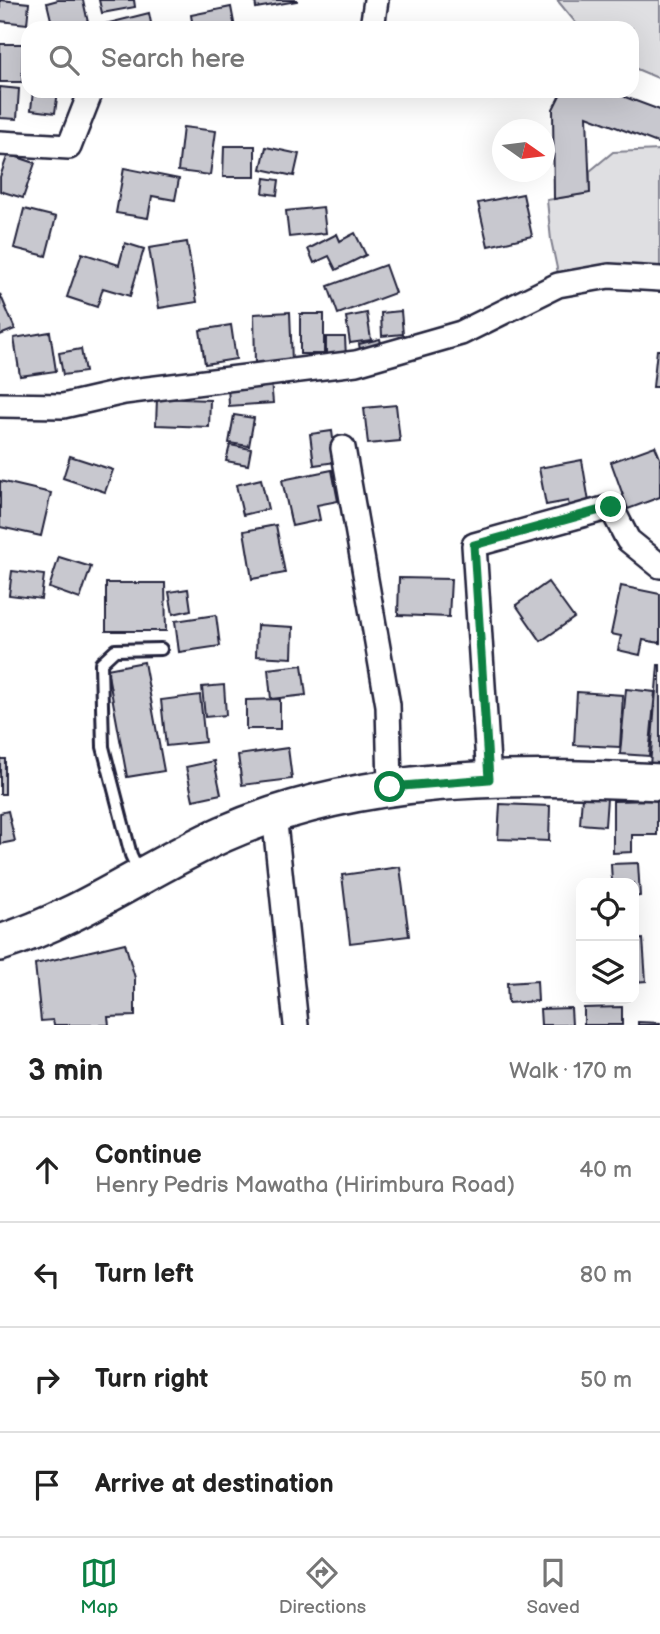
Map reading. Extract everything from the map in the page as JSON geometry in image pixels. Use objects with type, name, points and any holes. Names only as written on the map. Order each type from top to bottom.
[{"type":"main road","points":[[0,943],[30,934],[221,835],[274,814],[390,787],[547,777],[660,782]]},
{"type":"street","points":[[373,21],[376,0]]},
{"type":"street","points":[[0,143],[69,147],[88,98]]},
{"type":"street","points":[[0,405],[63,406],[124,392],[356,363],[461,333],[558,285],[609,276],[660,279]]},
{"type":"street","points":[[343,448],[388,705],[390,787]]},
{"type":"street","points":[[489,779],[474,545],[611,507],[628,540],[660,566]]},
{"type":"street","points":[[274,814],[296,1025]]},
{"type":"lane","points":[[142,878],[131,855],[103,747],[101,663],[115,650],[161,649]]},
{"type":"shaded area","points":[[557,0],[660,0],[660,79],[639,70],[639,21],[574,21]]},
{"type":"shaded area","points":[[660,150],[660,272],[559,278],[551,240],[547,200],[590,193],[590,171],[613,152]]},
{"type":"building","points":[[0,0],[29,3],[27,21],[21,21],[21,23],[0,21]]},
{"type":"building","points":[[83,0],[88,21],[51,21],[47,3]]},
{"type":"building","points":[[99,0],[134,0],[135,7],[102,13]]},
{"type":"building","points":[[255,0],[297,0],[297,1],[256,8]]},
{"type":"building","points":[[231,7],[234,21],[192,21],[191,15]]},
{"type":"building","points":[[149,13],[151,21],[117,21]]},
{"type":"building","points":[[0,44],[21,44],[21,82],[0,82]]},
{"type":"building","points":[[0,87],[19,89],[17,119],[0,118]]},
{"type":"building","points":[[32,98],[57,98],[55,113],[31,110]]},
{"type":"building","points":[[558,98],[628,98],[660,110],[660,144],[587,116],[590,193],[554,199],[553,109]]},
{"type":"building","points":[[183,127],[216,131],[210,175],[178,171]]},
{"type":"building","points":[[224,146],[255,146],[255,177],[223,177]]},
{"type":"building","points":[[266,147],[299,154],[294,176],[261,169]]},
{"type":"building","points":[[8,154],[35,163],[23,198],[0,191],[0,177]]},
{"type":"building","points":[[124,168],[179,179],[175,200],[152,196],[148,218],[116,213]]},
{"type":"building","points":[[265,178],[279,180],[277,195],[263,193]]},
{"type":"building","points":[[523,194],[532,236],[488,246],[478,203]]},
{"type":"building","points":[[323,207],[326,233],[289,237],[286,211]]},
{"type":"building","points":[[24,209],[56,217],[46,256],[14,248]]},
{"type":"building","points":[[355,233],[366,255],[336,270],[329,256],[314,263],[308,249],[337,234],[340,241]]},
{"type":"building","points":[[187,242],[197,302],[159,308],[149,248]]},
{"type":"building","points":[[125,243],[144,249],[130,296],[103,288],[97,307],[67,297],[82,253],[119,265]]},
{"type":"building","points":[[385,265],[395,293],[338,314],[328,286]]},
{"type":"building","points":[[0,294],[15,329],[0,335]]},
{"type":"building","points":[[401,311],[403,334],[382,336],[381,313]]},
{"type":"building","points":[[290,312],[292,362],[255,363],[254,314]]},
{"type":"building","points":[[367,313],[371,340],[350,343],[346,317]]},
{"type":"building","points":[[300,314],[324,314],[324,354],[300,354]]},
{"type":"building","points":[[231,325],[236,359],[205,364],[200,330]]},
{"type":"building","points":[[50,332],[56,371],[20,376],[14,338]]},
{"type":"building","points":[[326,337],[345,337],[346,357],[326,357]]},
{"type":"building","points":[[380,339],[383,350],[361,355],[359,344]]},
{"type":"building","points":[[81,349],[85,372],[63,375],[59,353]]},
{"type":"building","points":[[657,350],[660,350],[660,387],[653,387]]},
{"type":"building","points":[[271,381],[273,403],[229,406],[228,384]]},
{"type":"building","points":[[157,398],[210,400],[209,427],[156,425]]},
{"type":"building","points":[[396,405],[400,441],[368,444],[364,408]]},
{"type":"building","points":[[234,415],[254,418],[249,446],[229,443]]},
{"type":"building","points":[[332,431],[336,462],[314,465],[310,434]]},
{"type":"building","points":[[230,445],[251,449],[248,465],[226,461]]},
{"type":"building","points":[[655,446],[660,458],[660,497],[628,509],[611,462]]},
{"type":"building","points":[[70,456],[113,470],[105,492],[63,478]]},
{"type":"building","points":[[582,460],[590,508],[570,511],[568,501],[546,505],[539,468]]},
{"type":"building","points":[[332,470],[338,501],[317,505],[320,520],[292,526],[282,480]]},
{"type":"building","points":[[261,479],[268,509],[243,515],[236,485]]},
{"type":"building","points":[[0,481],[51,493],[41,536],[0,527]]},
{"type":"building","points":[[276,525],[285,573],[252,579],[244,531]]},
{"type":"building","points":[[59,557],[91,567],[80,599],[49,588]]},
{"type":"building","points":[[12,571],[44,575],[41,599],[9,595]]},
{"type":"building","points":[[399,578],[451,579],[449,617],[398,615]]},
{"type":"building","points":[[548,582],[574,618],[541,641],[516,605]]},
{"type":"building","points":[[106,583],[165,583],[166,631],[106,631]]},
{"type":"building","points":[[621,586],[660,594],[660,643],[643,640],[640,655],[618,650],[621,636],[611,634]]},
{"type":"building","points":[[188,589],[191,610],[173,614],[169,592]]},
{"type":"building","points":[[216,615],[220,646],[179,652],[175,621]]},
{"type":"building","points":[[257,625],[293,627],[292,658],[256,656]]},
{"type":"building","points":[[144,662],[164,771],[127,777],[107,669]]},
{"type":"building","points":[[302,665],[306,695],[271,699],[268,669]]},
{"type":"building","points":[[660,665],[660,767],[650,766]]},
{"type":"building","points":[[224,685],[226,715],[205,717],[202,687]]},
{"type":"building","points":[[626,689],[655,692],[649,756],[620,754]]},
{"type":"building","points":[[577,692],[623,695],[620,747],[574,745]]},
{"type":"building","points":[[200,695],[205,742],[166,746],[161,700]]},
{"type":"building","points":[[280,699],[280,729],[246,729],[246,700]]},
{"type":"building","points":[[288,748],[292,779],[242,785],[238,755]]},
{"type":"building","points":[[0,759],[5,759],[5,794],[0,794]]},
{"type":"building","points":[[214,761],[221,794],[193,800],[186,767]]},
{"type":"building","points":[[582,796],[607,798],[605,826],[580,824]]},
{"type":"building","points":[[657,800],[657,835],[632,835],[632,852],[613,853],[613,801]]},
{"type":"building","points":[[500,804],[550,806],[549,841],[498,839]]},
{"type":"building","points":[[8,811],[15,841],[0,844],[0,813]]},
{"type":"building","points":[[638,863],[639,878],[612,878],[611,864]]},
{"type":"building","points":[[400,867],[409,936],[350,943],[342,875]]},
{"type":"building","points":[[639,939],[643,939],[646,981],[639,982]]},
{"type":"building","points":[[125,943],[135,978],[135,1016],[108,1017],[109,1025],[54,1025],[53,1020],[41,1021],[35,964]]},
{"type":"building","points":[[537,981],[538,1001],[508,1003],[507,983]]},
{"type":"building","points":[[622,1007],[622,1025],[584,1025],[584,1008]]},
{"type":"building","points":[[571,1008],[572,1025],[541,1025],[540,1009]]},
{"type":"building","points":[[638,1022],[660,1023],[660,1025],[638,1025]]},
{"type":"route","points":[[390,787],[489,779],[474,545],[611,507]]}]
